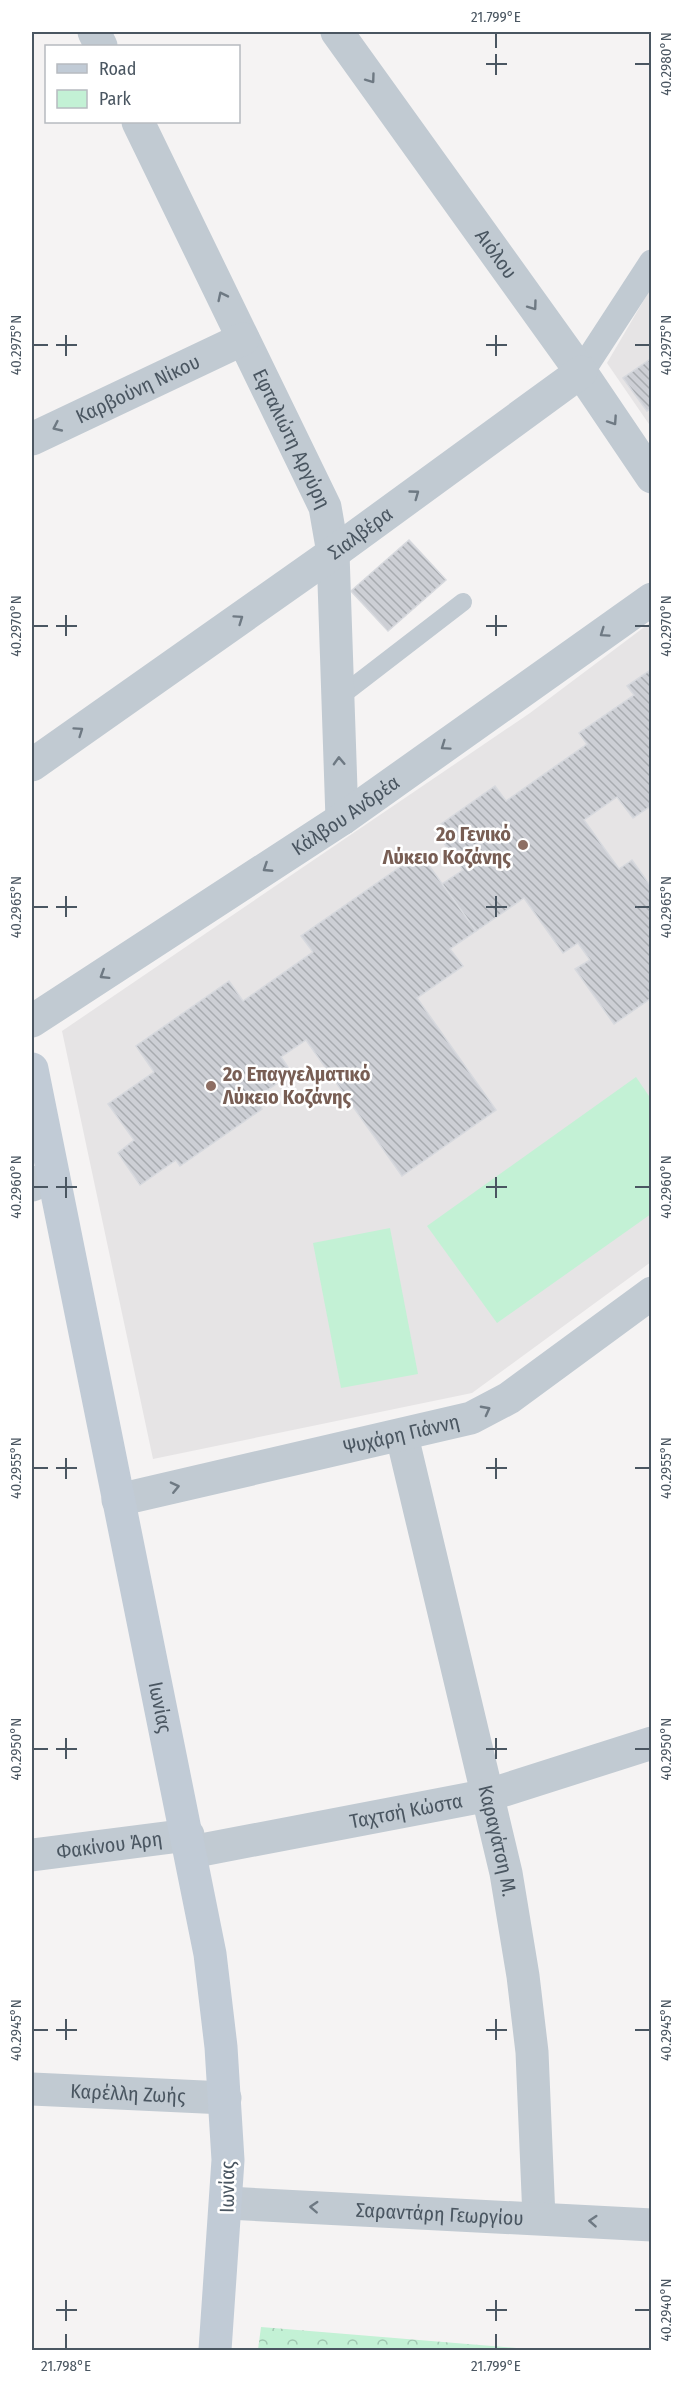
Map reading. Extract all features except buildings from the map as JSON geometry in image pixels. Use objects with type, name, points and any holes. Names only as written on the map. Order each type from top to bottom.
[{"type":"main road","name":"Ιωνίας","points":[[32,1069],[42,1181],[118,1500],[189,1844],[211,1964],[225,2098],[226,2215],[215,2350]]},
{"type":"street","name":"Αιόλου","points":[[337,32],[581,372],[651,477]]},
{"type":"street","name":"Εφταλιώτη Αργύρη","points":[[138,123],[325,507],[333,553],[342,819]]},
{"type":"street","name":"Σιαλβέρα","points":[[32,765],[333,553],[581,372],[651,263]]},
{"type":"street","name":"Καρβούνη Νίκου","points":[[32,439],[243,339]]},
{"type":"street","name":"Κάλβου Ανδρέα","points":[[32,1021],[342,819],[651,599]]},
{"type":"street","name":"Ψυχάρη Γιάννη","points":[[118,1500],[402,1436],[471,1418],[509,1398],[651,1293]]},
{"type":"street","name":"Καραγάτση Μ.","points":[[402,1436],[506,1873],[523,1976],[532,2052],[539,2218]]},
{"type":"street","name":"Ταχτσή Κώστα","points":[[189,1844],[489,1795],[651,1743]]},
{"type":"street","name":"Φακίνου Άρη","points":[[32,1855],[189,1844]]},
{"type":"street","name":"Καρέλλη Ζωής","points":[[32,2089],[225,2098]]},
{"type":"street","name":"Σαραντάρη Γεωργίου","points":[[226,2215],[539,2218],[651,2225]]},
{"type":"lane","points":[[337,699],[463,602]]},
{"type":"shaded area","points":[[651,288],[651,427],[607,363]]},
{"type":"shaded area","points":[[651,622],[651,1262],[472,1393],[153,1459],[62,1031],[530,713]]},
{"type":"green space","points":[[636,1077],[651,1099],[651,1214],[497,1323],[427,1226]]},
{"type":"green space","points":[[390,1228],[418,1374],[341,1388],[313,1243]]},
{"type":"green space","points":[[261,2327],[540,2350],[258,2350]]},
{"type":"place","name":"2ο Γενικό Λύκειο Κοζάνης","points":[[523,845]]},
{"type":"place","name":"2ο Επαγγελματικό Λύκειο Κοζάνης","points":[[211,1086]]}]
